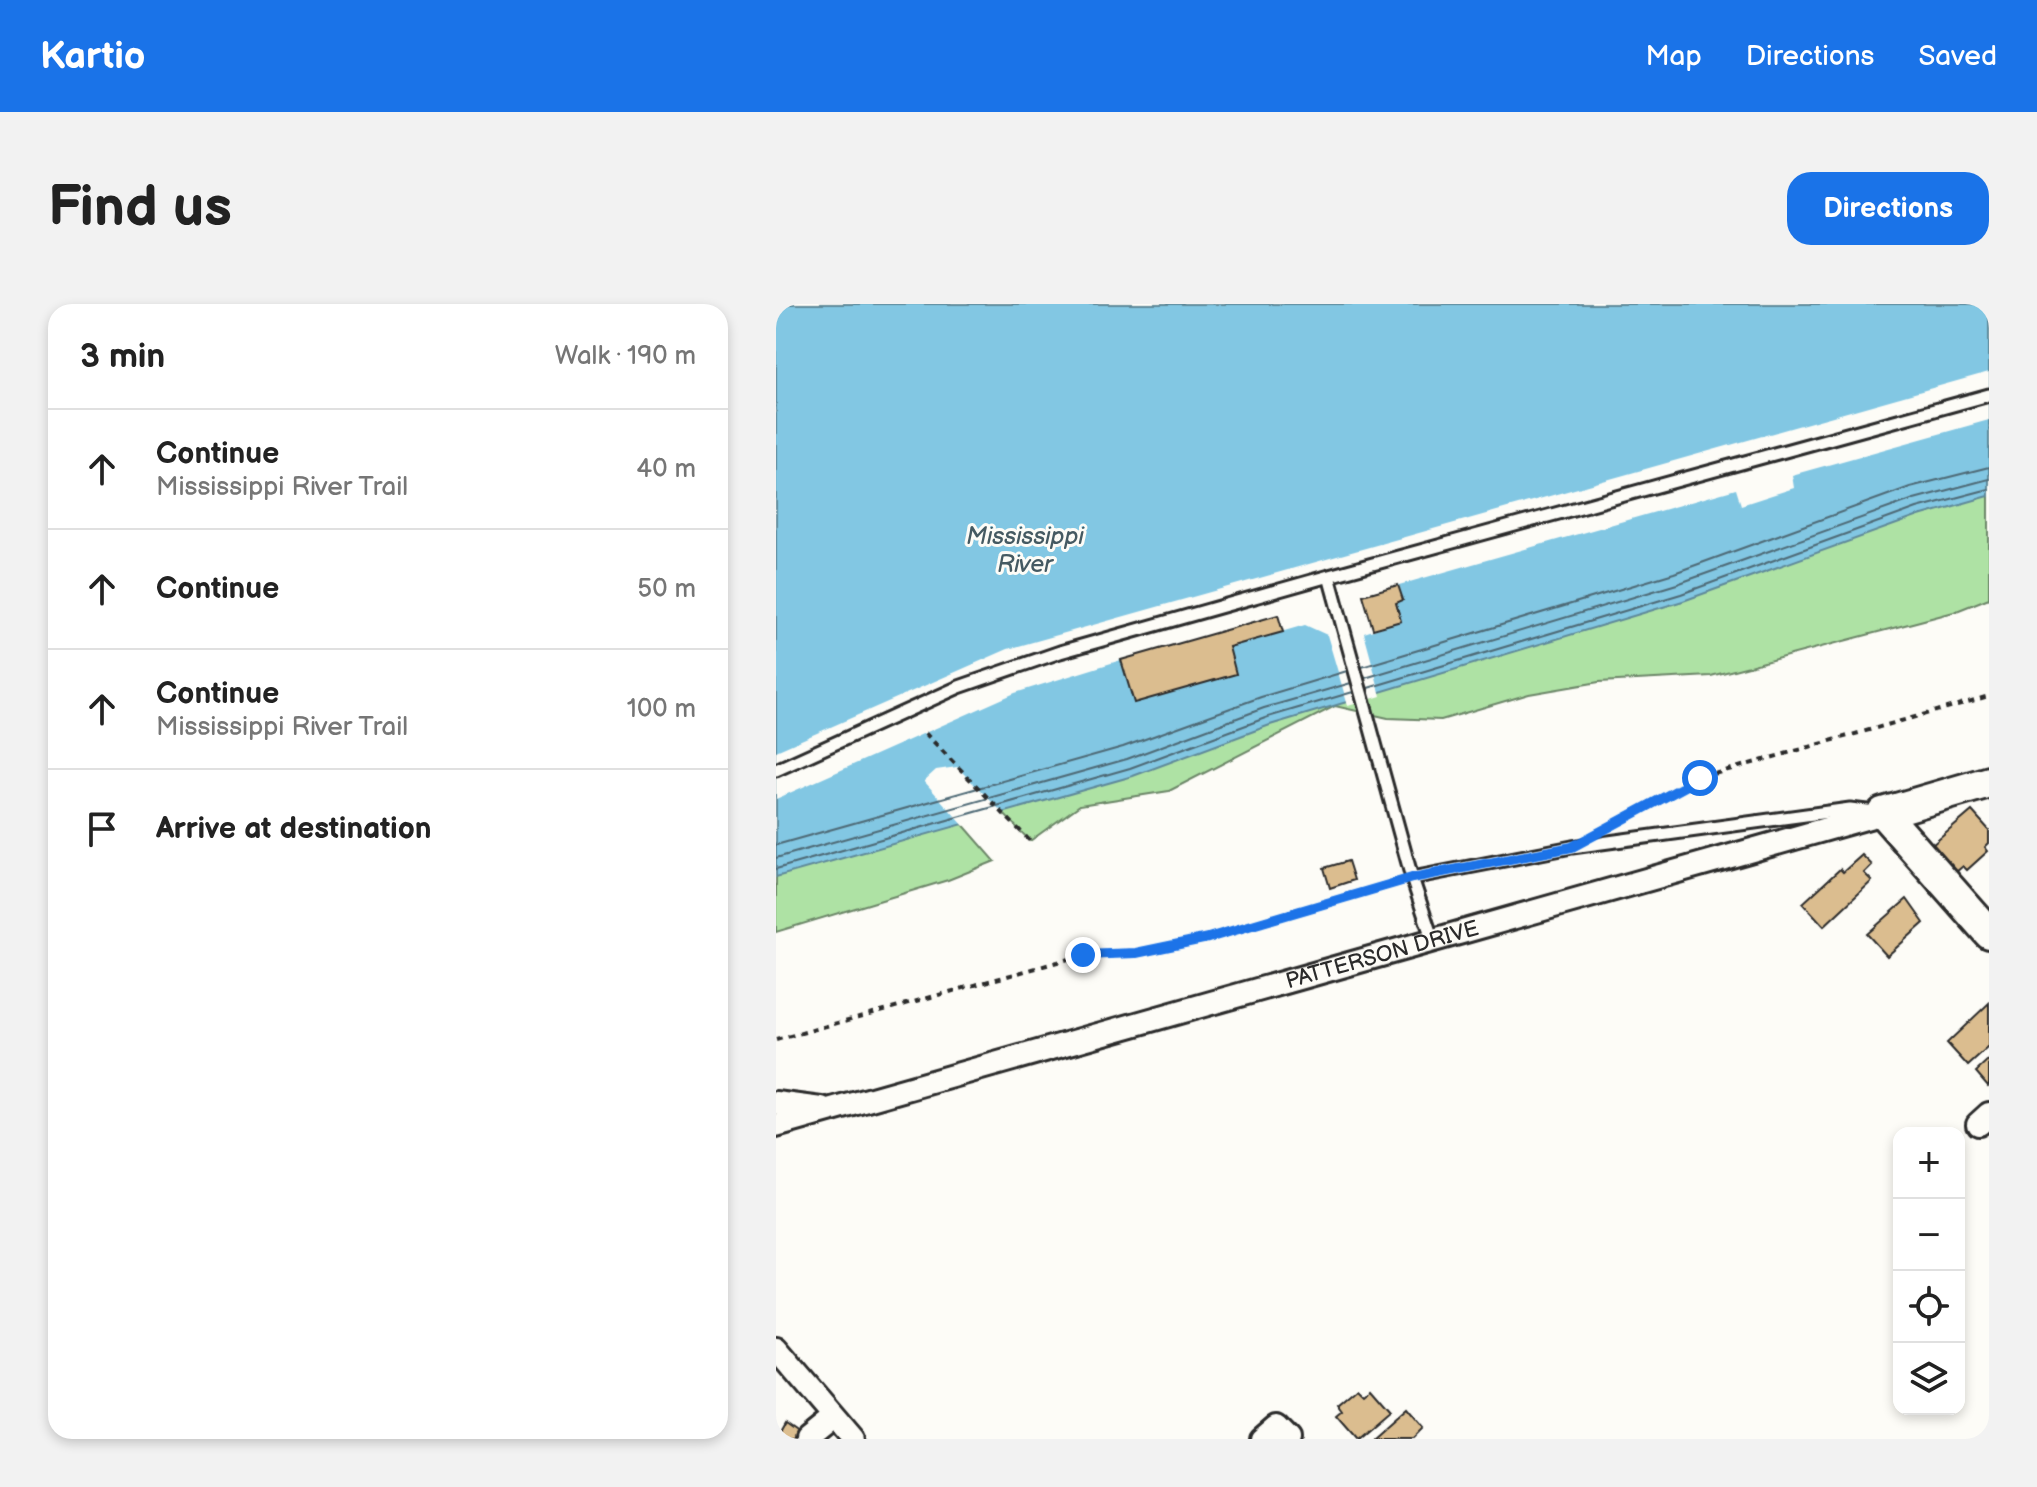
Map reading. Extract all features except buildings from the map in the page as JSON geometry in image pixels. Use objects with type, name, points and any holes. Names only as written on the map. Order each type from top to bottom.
[{"type":"street","name":"PATTERSON DRIVE","points":[[776,1126],[1989,782]]},
{"type":"street","points":[[1883,813],[1989,933]]},
{"type":"street","points":[[776,1103],[835,1110]]},
{"type":"street","points":[[776,1349],[853,1439]]},
{"type":"street","points":[[807,1439],[833,1418]]},
{"type":"lane","points":[[776,770],[959,687],[1060,652],[1989,395]]},
{"type":"lane","points":[[1329,576],[1412,878],[1433,942]]},
{"type":"lane","points":[[1412,878],[1587,845],[1850,809],[1883,813]]},
{"type":"path","points":[[1610,826],[1700,778],[1989,696]]},
{"type":"path","points":[[925,733],[1030,841]]},
{"type":"path","points":[[776,1040],[1083,955],[1136,953],[1208,938],[1412,878]]},
{"type":"green space","points":[[1989,482],[1989,598],[1954,612],[1711,676],[1599,682],[1529,694],[1441,720],[1388,718],[1335,706],[1169,791],[1080,805],[1030,841],[996,806]]},
{"type":"green space","points":[[947,806],[995,861],[948,880],[776,932],[776,868]]},
{"type":"water","name":"Mississippi River","points":[[776,304],[1989,304],[1989,496],[1919,516],[1683,601],[1270,725],[1133,776],[776,877]]},
{"type":"pier","points":[[1989,372],[1989,420],[1792,475],[1794,488],[1741,505],[1736,489],[1399,585],[1403,600],[1396,603],[1401,621],[1364,633],[1381,696],[1348,706],[1327,635],[1305,625],[1229,647],[1236,674],[1134,703],[1121,660],[1015,693],[776,799],[776,751],[1008,649]]},
{"type":"pier","points":[[957,767],[1005,815],[964,826],[924,781],[936,770]]},
{"type":"route","points":[[1083,955],[1136,953],[1208,938],[1412,878],[1572,847],[1700,778]]}]
